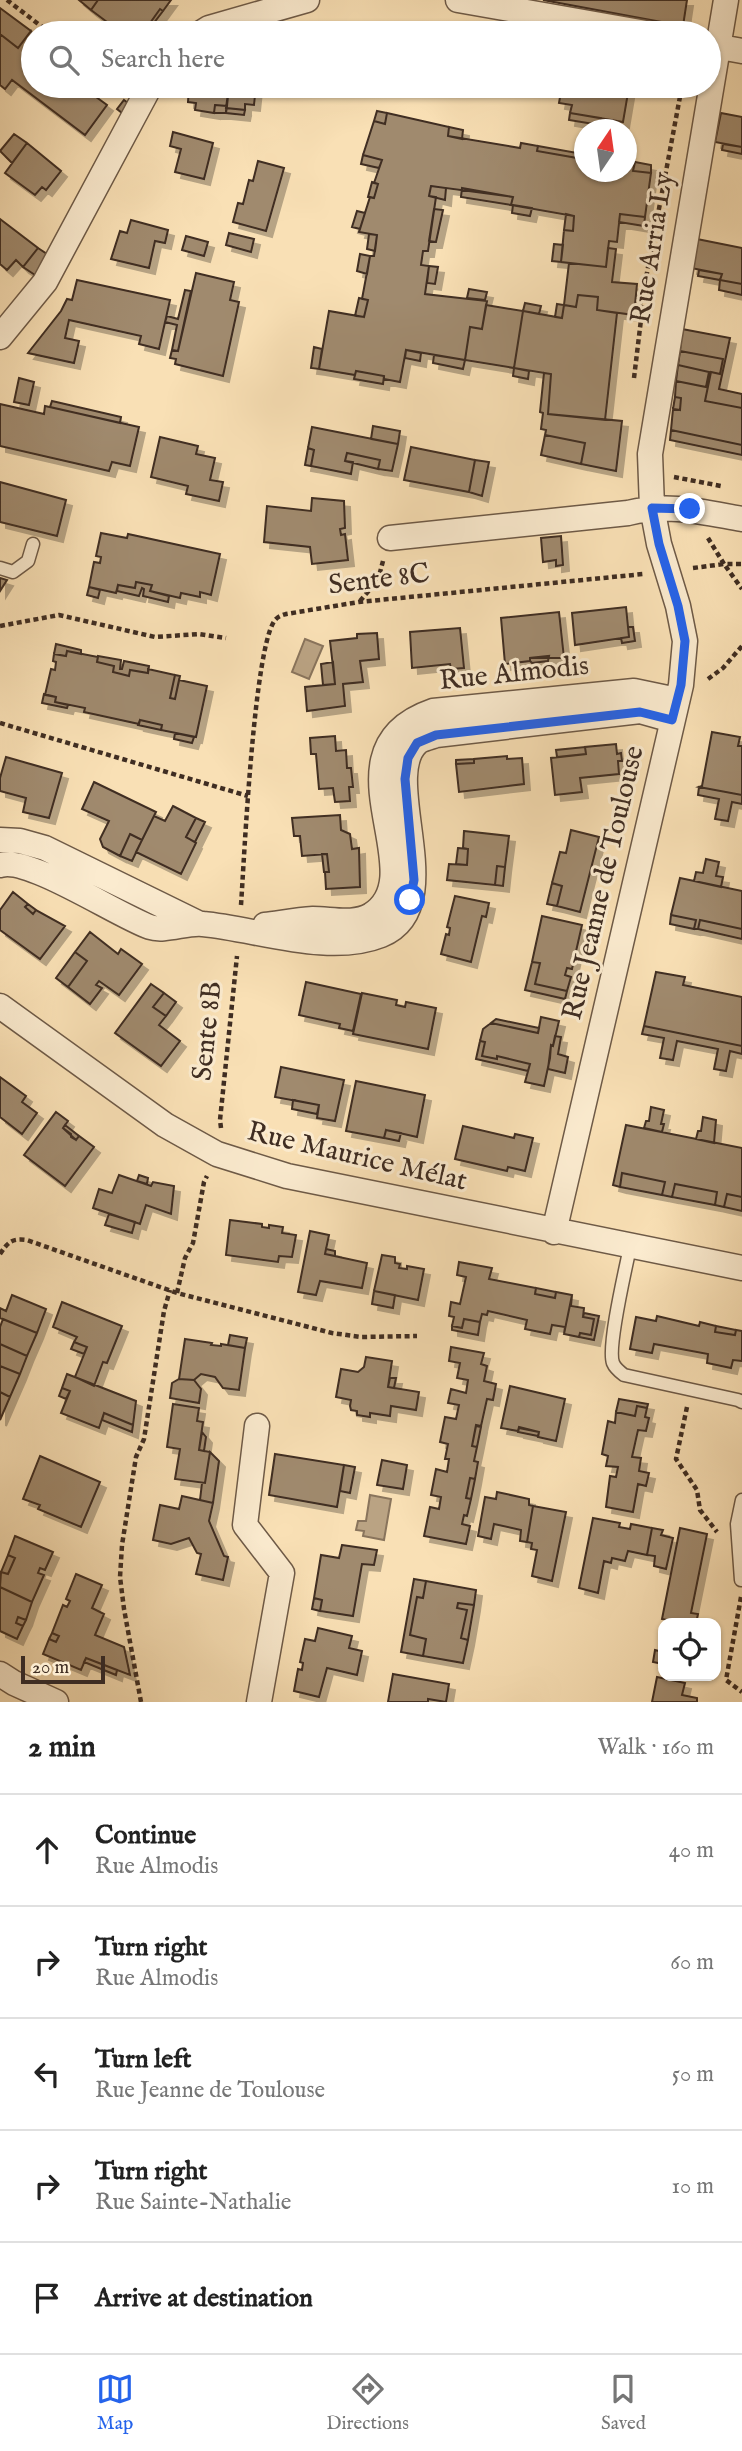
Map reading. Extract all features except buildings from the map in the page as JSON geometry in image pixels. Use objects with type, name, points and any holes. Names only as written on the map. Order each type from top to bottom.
[{"type":"street","points":[[231,21],[307,0]]},
{"type":"street","points":[[458,0],[578,21]]},
{"type":"street","name":"Rue Arria Ly","points":[[720,21],[726,0]]},
{"type":"street","points":[[721,47],[742,51]]},
{"type":"street","points":[[0,337],[45,282],[144,98]]},
{"type":"street","name":"Rue Arria Ly","points":[[652,508],[650,454],[705,98]]},
{"type":"street","points":[[390,538],[628,513],[652,508],[690,509],[742,519]]},
{"type":"street","name":"Rue Jeanne de Toulouse","points":[[554,1232],[677,702],[685,641],[652,508]]},
{"type":"street","name":"Rue Almodis","points":[[0,865],[7,863],[31,869],[153,928],[199,923],[311,941],[356,942],[384,934],[400,921],[410,900],[414,880],[405,779],[408,758],[417,743],[436,735],[640,712],[677,702]]},
{"type":"street","name":"Rue Almodis","points":[[0,840],[20,841],[45,848],[199,923]]},
{"type":"street","name":"Rue Maurice Mélat","points":[[0,1006],[165,1125],[217,1154],[287,1177],[742,1268]]},
{"type":"street","points":[[257,1426],[245,1525],[282,1573],[259,1702]]},
{"type":"street","points":[[0,1674],[56,1702]]},
{"type":"lane","points":[[0,568],[13,572],[28,561],[33,544]]},
{"type":"lane","points":[[630,1247],[611,1355],[614,1365],[624,1375],[742,1402]]},
{"type":"lane","points":[[741,1580],[737,1524],[742,1500]]},
{"type":"path","points":[[6,0],[34,21]]},
{"type":"path","name":"Rue Arria Ly","points":[[654,243],[680,98]]},
{"type":"path","points":[[650,472],[729,487]]},
{"type":"path","points":[[359,602],[378,580],[390,538]]},
{"type":"path","points":[[724,564],[742,589]]},
{"type":"path","name":"Sente 8C","points":[[240,928],[248,796],[258,693],[270,631],[275,619],[286,614],[359,602],[742,564]]},
{"type":"path","points":[[0,626],[58,615],[155,637],[199,634],[226,638]]},
{"type":"path","points":[[677,702],[723,668],[742,646]]},
{"type":"path","points":[[0,723],[248,796]]},
{"type":"path","name":"Sente 8B","points":[[223,1138],[220,1120],[240,928]]},
{"type":"path","points":[[177,1293],[185,1258],[193,1243],[204,1182],[212,1168]]},
{"type":"path","points":[[0,1254],[8,1242],[15,1238],[27,1240],[177,1293],[331,1333],[362,1337],[417,1336]]},
{"type":"path","points":[[141,1702],[120,1577],[122,1545],[136,1457],[144,1439],[164,1311],[170,1290]]},
{"type":"path","points":[[691,1389],[676,1459],[697,1490],[700,1510],[724,1542]]},
{"type":"path","points":[[741,1580],[741,1604],[726,1680],[742,1692]]},
{"type":"shaded area","points":[[305,639],[323,646],[309,679],[292,672]]},
{"type":"shaded area","points":[[370,1495],[391,1499],[384,1540],[363,1536],[364,1531],[356,1530],[358,1521],[366,1521]]},
{"type":"route","points":[[410,900],[414,880],[405,779],[408,758],[417,743],[436,735],[640,712],[672,720],[681,685],[685,641],[652,508],[690,509]]}]
